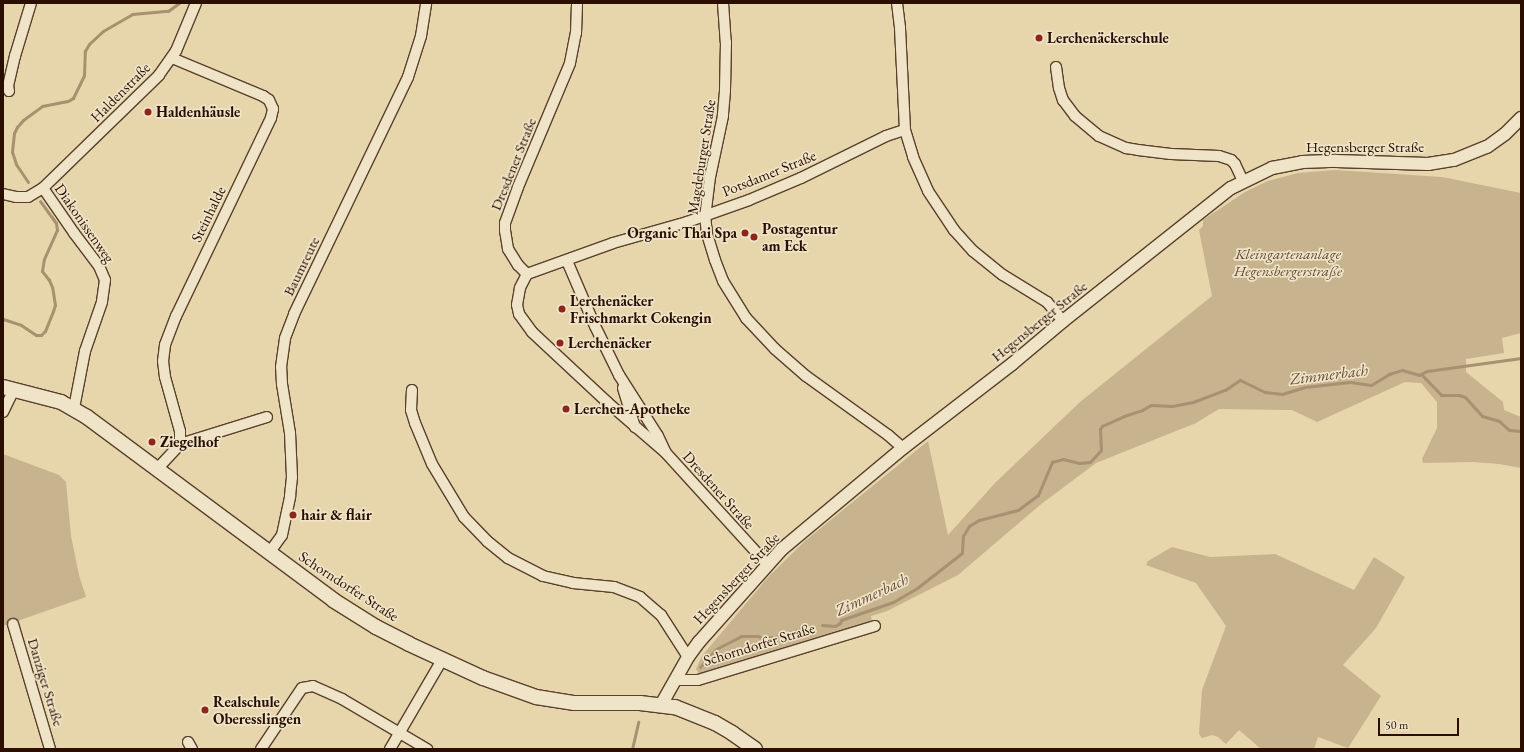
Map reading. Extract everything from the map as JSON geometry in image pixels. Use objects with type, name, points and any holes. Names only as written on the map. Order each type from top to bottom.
[{"type":"main road","name":"Schorndorfer Straße","points":[[9,388],[41,396],[74,408],[158,468],[269,553],[353,613],[376,627],[442,660],[511,689],[559,702],[590,704],[640,703],[675,708],[710,721],[732,733],[755,749]]},
{"type":"street","points":[[9,90],[8,86],[15,56],[31,3]]},
{"type":"street","name":"Haldenstraße","points":[[43,188],[159,75],[172,58],[196,3]]},
{"type":"street","name":"Baumreute","points":[[269,553],[282,535],[290,496],[292,477],[290,433],[281,368],[285,338],[294,314],[408,77],[421,36],[426,3]]},
{"type":"street","name":"Dresdener Straße","points":[[577,3],[576,33],[570,63],[518,187],[505,223],[504,231],[508,249],[518,265],[526,274],[517,298],[519,314],[524,323],[532,332],[666,453],[767,564]]},
{"type":"street","name":"Magdeburger Straße","points":[[723,3],[726,42],[726,91],[723,116],[710,177],[705,215],[707,234],[715,260],[727,287],[746,318],[792,365],[888,435],[903,448]]},
{"type":"street","points":[[897,3],[900,28],[905,130],[913,157],[922,179],[936,206],[954,230],[987,264],[1047,302],[1063,321]]},
{"type":"street","name":"Steinhalde","points":[[172,58],[263,96],[269,100],[273,110],[271,118],[176,316],[165,346],[163,361],[165,377],[180,431],[180,444]]},
{"type":"street","points":[[1056,67],[1059,88],[1063,100],[1076,116],[1099,136],[1126,148],[1138,150],[1171,154],[1219,156],[1231,160],[1235,164],[1243,181]]},
{"type":"street","name":"Hegensberger Straße","points":[[662,705],[688,657],[699,642],[767,564],[794,539],[903,448],[1012,364],[1063,321],[1219,197],[1243,181],[1272,168],[1314,160],[1428,164],[1454,160],[1487,147],[1505,134],[1521,118]]},
{"type":"street","name":"Potsdamer Straße","points":[[526,274],[567,261],[613,243],[687,222],[774,190],[886,136],[905,130]]},
{"type":"street","name":"Diakonissenweg","points":[[3,194],[16,198],[28,197],[43,188],[99,266],[104,280],[102,302],[86,351],[74,408]]},
{"type":"street","name":"Dresdener Straße","points":[[567,261],[595,326],[619,375],[658,436],[666,453]]},
{"type":"street","name":"Dresdener Straße","points":[[619,375],[636,427]]},
{"type":"street","points":[[3,412],[9,388]]},
{"type":"street","points":[[412,390],[411,410],[432,464],[460,511],[487,541],[508,558],[543,576],[573,583],[614,587],[640,597],[655,608],[688,657]]},
{"type":"street","points":[[158,468],[180,444],[267,417]]},
{"type":"street","name":"Danziger Straße","points":[[12,624],[50,749]]},
{"type":"street","name":"Schorndorfer Straße","points":[[676,680],[698,680],[875,626]]},
{"type":"street","points":[[390,749],[442,660]]},
{"type":"street","points":[[261,749],[302,688],[313,686],[342,699],[427,749]]},
{"type":"green space","name":"Kleingartenanlage Hegensbergerstraße","points":[[1335,170],[1442,177],[1521,193],[1521,333],[1502,338],[1504,353],[1466,359],[1466,372],[1503,402],[1504,410],[1521,417],[1521,468],[1499,464],[1473,462],[1423,463],[1422,459],[1437,428],[1437,402],[1421,383],[1405,382],[1317,422],[1292,410],[1219,409],[1196,423],[1096,463],[1040,505],[958,575],[887,611],[871,616],[872,624],[701,676],[696,669],[702,656],[769,576],[806,540],[928,441],[948,535],[995,483],[1080,402],[1212,296],[1199,230],[1203,226],[1203,220],[1245,192],[1268,181],[1298,173]]},
{"type":"green space","points":[[3,454],[59,475],[66,482],[71,536],[79,575],[86,597],[3,626]]},
{"type":"green space","points":[[1172,547],[1210,557],[1275,554],[1354,590],[1374,557],[1405,577],[1376,628],[1343,665],[1381,696],[1348,748],[1318,737],[1314,749],[1261,749],[1239,730],[1226,744],[1218,737],[1212,735],[1202,738],[1199,734],[1202,690],[1226,626],[1196,583],[1146,565],[1148,561]]},
{"type":"waterway","points":[[28,182],[16,164],[12,152],[14,133],[17,127],[23,120],[42,106],[68,101],[73,98],[84,75],[85,51],[89,44],[103,31],[132,14],[168,11],[179,3]]},
{"type":"waterway","points":[[3,319],[21,325],[36,335],[41,335],[45,331],[55,305],[52,287],[42,271],[44,259],[57,230],[56,223],[40,201]]},
{"type":"waterway","name":"Zimmerbach","points":[[822,625],[835,626],[840,623],[841,620],[893,602],[917,588],[962,553],[963,536],[969,526],[979,520],[1018,510],[1038,495],[1052,462],[1063,459],[1079,463],[1090,462],[1101,450],[1100,429],[1102,426],[1151,405],[1172,406],[1193,402],[1225,390],[1240,380],[1265,392],[1282,394],[1305,387],[1350,382],[1371,385],[1389,374],[1402,370],[1419,375],[1427,371],[1521,358]]},
{"type":"waterway","name":"Zimmerbach","points":[[1421,374],[1441,395],[1459,395],[1465,397],[1482,416],[1499,421],[1509,430],[1521,431]]},
{"type":"waterway","name":"Zimmerbach","points":[[700,667],[716,649],[741,636],[758,636],[762,638],[775,637],[810,626]]},
{"type":"waterway","name":"Zimmerbach","points":[[632,749],[638,722]]},
{"type":"place","name":"Lerchenäckerschule","points":[[1039,38]]},
{"type":"place","name":"Haldenhäusle","points":[[148,112]]},
{"type":"place","name":"Organic Thai Spa","points":[[745,233]]},
{"type":"place","name":"Postagentur am Eck","points":[[754,237]]},
{"type":"place","name":"Lerchenäcker Frischmarkt Cokengin","points":[[562,309]]},
{"type":"place","name":"Lerchenäcker","points":[[560,343]]},
{"type":"place","name":"Lerchen-Apotheke","points":[[566,409]]},
{"type":"place","name":"Ziegelhof","points":[[152,442]]},
{"type":"place","name":"hair & flair","points":[[293,515]]},
{"type":"place","name":"Realschule Oberesslingen","points":[[205,710]]}]
